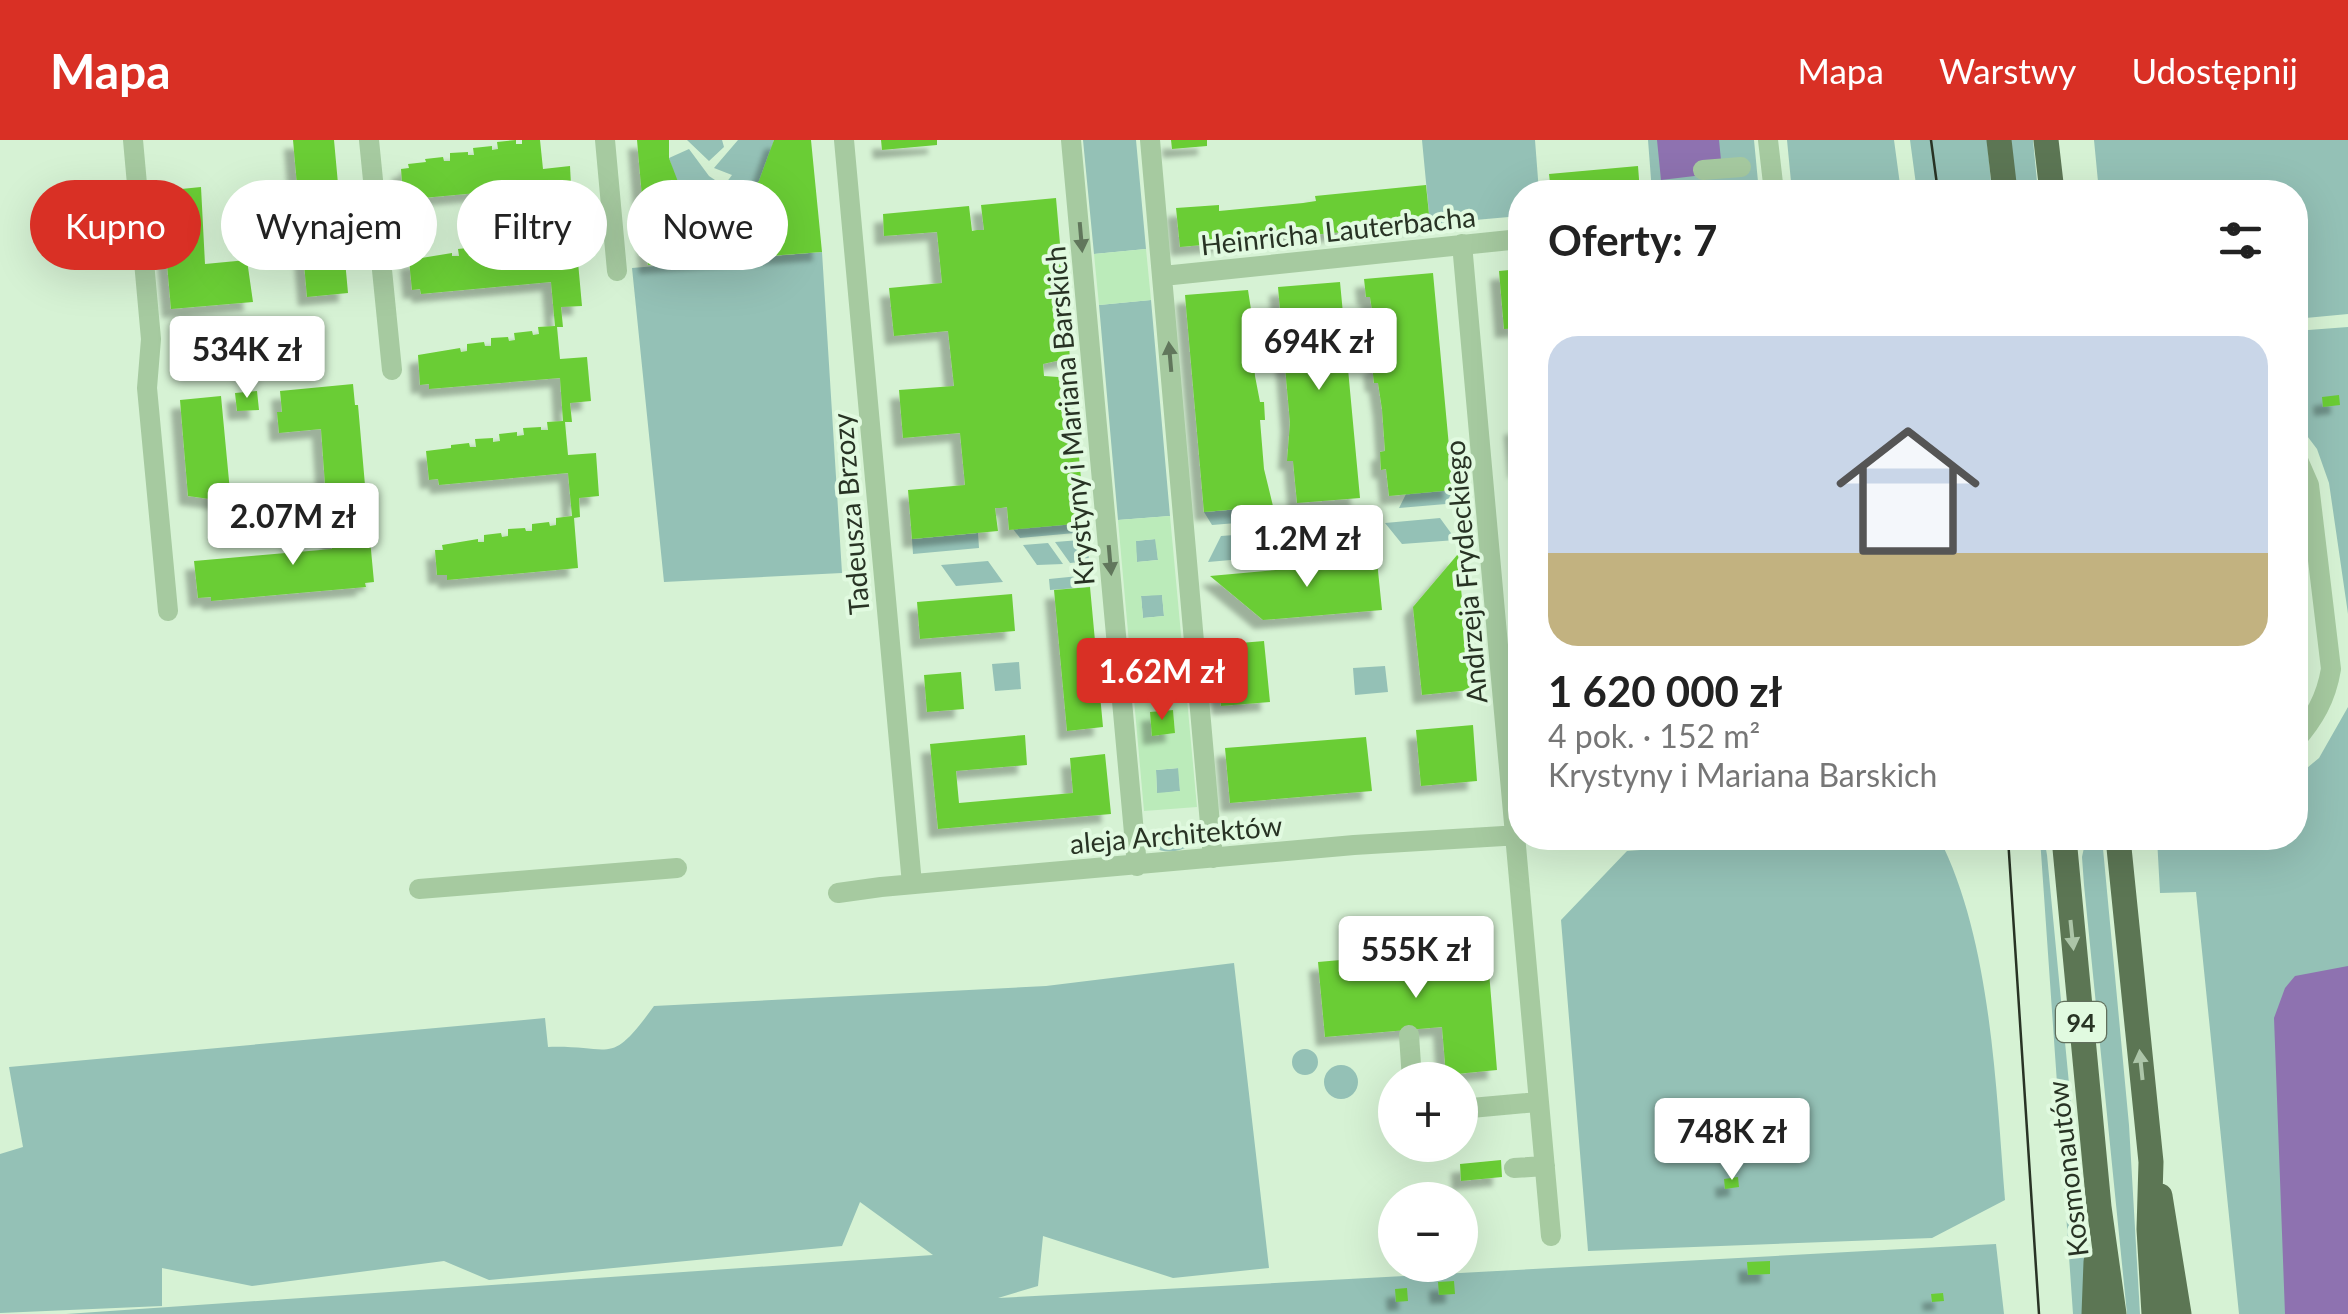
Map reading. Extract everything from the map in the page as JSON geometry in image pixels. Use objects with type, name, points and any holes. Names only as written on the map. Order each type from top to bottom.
[{"type":"main road","points":[[2000,140],[2003,180]]},
{"type":"main road","points":[[2046,140],[2051,180]]},
{"type":"main road","name":"Kosmonautów","points":[[2065,850],[2099,1207],[2114,1314]]},
{"type":"main road","name":"94","points":[[2119,850],[2151,1162],[2148,1229],[2154,1314]]},
{"type":"main road","points":[[2151,1162],[2165,1216],[2179,1314]]},
{"type":"main road","points":[[2094,1314],[2099,1207]]},
{"type":"street","points":[[133,140],[151,339],[147,388],[168,611]]},
{"type":"street","points":[[369,140],[392,370]]},
{"type":"street","points":[[605,140],[617,271]]},
{"type":"street","name":"Tadeusza Brzozy","points":[[844,140],[912,884]]},
{"type":"street","name":"Krystyny i Mariana Barskich","points":[[1071,140],[1137,866]]},
{"type":"street","points":[[1150,140],[1213,858]]},
{"type":"street","points":[[1768,140],[1773,180]]},
{"type":"street","points":[[1703,170],[1741,167]]},
{"type":"street","name":"Heinricha Lauterbacha","points":[[1163,276],[1508,240]]},
{"type":"street","name":"Andrzeja Frydeckiego","points":[[1462,244],[1508,729]]},
{"type":"street","points":[[2308,483],[2331,669],[2327,692],[2308,725]]},
{"type":"street","name":"aleja Architektów","points":[[838,894],[1386,842],[1508,836]]},
{"type":"street","name":"Andrzeja Frydeckiego","points":[[1519,850],[1551,1236]]},
{"type":"street","points":[[420,889],[677,868]]},
{"type":"street","points":[[1409,1035],[1411,1062]]},
{"type":"street","points":[[1478,1107],[1537,1102]]},
{"type":"street","points":[[1514,1168],[1544,1166]]},
{"type":"shaded area","points":[[687,140],[722,140],[724,147],[709,161]]},
{"type":"shaded area","points":[[738,140],[774,140],[760,180],[728,180],[732,175],[714,168]]},
{"type":"shaded area","points":[[1083,140],[1136,140],[1146,249],[1094,254]]},
{"type":"shaded area","points":[[1422,140],[1535,140],[1538,180],[1508,180],[1508,217],[1430,224]]},
{"type":"shaded area","points":[[1648,140],[1754,140],[1758,180],[1651,180]]},
{"type":"shaded area","points":[[1657,140],[1719,140],[1721,160],[1703,175],[1661,180]]},
{"type":"shaded area","points":[[1787,140],[1894,140],[1899,180],[1791,180]]},
{"type":"shaded area","points":[[1910,140],[1987,140],[1991,180],[1915,180]]},
{"type":"shaded area","points":[[2011,140],[2033,140],[2037,180],[2015,180]]},
{"type":"shaded area","points":[[2094,140],[2348,140],[2348,314],[2308,318],[2308,180],[2098,180]]},
{"type":"shaded area","points":[[689,149],[715,180],[677,180],[669,158]]},
{"type":"shaded area","points":[[1146,249],[1151,300],[1099,305],[1094,254]]},
{"type":"shaded area","points":[[822,252],[842,573],[664,582],[632,270],[788,270],[788,255]]},
{"type":"shaded area","points":[[1151,300],[1170,516],[1118,520],[1099,305]]},
{"type":"shaded area","points":[[2348,327],[2348,614],[2329,483],[2317,449],[2308,437],[2308,330]]},
{"type":"shaded area","points":[[1453,490],[1446,504],[1399,508],[1406,494]]},
{"type":"shaded area","points":[[1252,508],[1261,521],[1212,525],[1204,512]]},
{"type":"shaded area","points":[[1345,514],[1353,526],[1347,538],[1331,516],[1320,540],[1311,529],[1318,516]]},
{"type":"shaded area","points":[[1170,516],[1197,807],[1144,811],[1118,520]],"holes":[[[1155,539],[1158,560],[1137,562],[1136,541]],[[1162,595],[1164,616],[1143,618],[1141,596]],[[1167,654],[1169,675],[1148,677],[1147,655]],[[1173,710],[1175,733],[1153,735],[1151,713]],[[1178,768],[1180,791],[1157,793],[1156,770]]]},
{"type":"shaded area","points":[[1440,518],[1456,540],[1402,544],[1385,523]]},
{"type":"shaded area","points":[[1085,523],[1086,532],[1020,538],[1013,529]]},
{"type":"shaded area","points":[[1277,532],[1265,557],[1208,562],[1221,536]]},
{"type":"shaded area","points":[[978,533],[979,548],[913,554],[912,539]]},
{"type":"shaded area","points":[[1156,539],[1158,560],[1137,562],[1135,541]]},
{"type":"shaded area","points":[[1080,540],[1088,550],[1089,561],[1070,563],[1055,542]]},
{"type":"shaded area","points":[[1048,543],[1063,564],[1037,565],[1023,545]]},
{"type":"shaded area","points":[[988,561],[1003,582],[956,586],[941,565]]},
{"type":"shaded area","points":[[1089,575],[1090,587],[1050,590],[1049,579]]},
{"type":"shaded area","points":[[1162,594],[1164,616],[1143,618],[1141,596]]},
{"type":"shaded area","points":[[1167,654],[1169,676],[1148,677],[1146,655]]},
{"type":"shaded area","points":[[1019,662],[1021,689],[995,691],[992,664]]},
{"type":"shaded area","points":[[1385,666],[1388,692],[1355,695],[1353,668]]},
{"type":"shaded area","points":[[2348,707],[2348,1314],[2239,1314],[2196,892],[2160,893],[2158,850],[2308,850],[2308,767],[2319,758]]},
{"type":"shaded area","points":[[1179,768],[1180,791],[1157,794],[1156,770]]},
{"type":"shaded area","points":[[1203,830],[1191,845],[1174,851],[1156,849],[1142,835]]},
{"type":"shaded area","points":[[1944,850],[1970,921],[1980,967],[1994,1063],[2005,1200],[1932,1238],[1588,1251],[1561,920],[1627,851]]},
{"type":"shaded area","points":[[2041,850],[2046,850],[2047,855],[2085,1250],[2086,1314],[2073,1314]]},
{"type":"shaded area","points":[[2083,850],[2103,850],[2129,1125],[2140,1314],[2127,1314]]},
{"type":"shaded area","points":[[1234,963],[1269,1268],[1173,1278],[1043,1236],[1038,1286],[998,1298],[1378,1277],[1378,1282],[1478,1282],[1478,1272],[1996,1244],[2004,1314],[66,1314],[933,1255],[860,1202],[842,1246],[489,1280],[444,1261],[252,1286],[162,1268],[162,1306],[0,1313],[0,1154],[23,1147],[9,1067],[545,1018],[548,1047],[609,1049],[628,1038],[654,1006],[1046,986]]},
{"type":"shaded area","points":[[2348,966],[2348,1314],[2285,1314],[2274,1018],[2285,988],[2295,976]]},
{"type":"shaded area","points":[[1305,1049],[1315,1052],[1315,1072],[1305,1075],[1295,1072],[1292,1062],[1295,1052]]},
{"type":"shaded area","points":[[1341,1065],[1353,1070],[1358,1082],[1353,1094],[1341,1099],[1329,1094],[1324,1082],[1329,1070]]},
{"type":"building","points":[[293,140],[334,140],[338,180],[297,180]]},
{"type":"building","points":[[516,140],[516,144],[522,144],[522,140],[540,140],[543,169],[570,166],[571,180],[457,180],[457,195],[437,197],[437,180],[402,180],[401,169],[409,168],[408,164],[443,157],[450,161],[450,153],[474,155],[473,148],[498,149],[497,142]]},
{"type":"building","points":[[637,140],[669,140],[669,158],[677,180],[641,180]]},
{"type":"building","points":[[774,140],[811,140],[822,252],[788,255],[788,180],[759,180]]},
{"type":"building","points":[[881,140],[937,140],[937,145],[882,150]]},
{"type":"building","points":[[1171,140],[1207,140],[1207,146],[1172,149]]},
{"type":"building","points":[[1638,166],[1639,180],[1550,180],[1549,174]]},
{"type":"building","points":[[1426,185],[1430,224],[1180,247],[1176,208],[1219,205],[1219,211]]},
{"type":"building","points":[[201,187],[205,264],[221,262],[221,270],[248,270],[253,302],[171,309],[168,270],[201,270]]},
{"type":"building","points":[[1056,198],[1070,358],[1043,364],[1044,376],[1072,378],[1085,523],[1009,530],[1007,507],[995,508],[998,531],[912,539],[908,490],[965,485],[960,433],[903,438],[899,390],[954,386],[948,331],[894,336],[889,288],[942,283],[937,232],[884,236],[883,214],[969,206],[972,231],[984,230],[981,205]]},
{"type":"building","points":[[437,255],[457,256],[457,270],[579,270],[582,306],[561,307],[563,327],[557,327],[560,359],[587,357],[591,401],[570,403],[572,422],[565,422],[568,455],[596,453],[599,496],[579,498],[580,517],[574,518],[578,568],[447,580],[447,575],[437,575],[435,550],[443,550],[442,545],[478,539],[484,542],[484,535],[508,536],[508,529],[532,531],[532,524],[556,525],[556,518],[572,516],[568,473],[439,485],[438,479],[429,480],[426,451],[469,443],[476,447],[475,439],[500,441],[499,434],[524,435],[523,428],[548,430],[547,422],[563,421],[560,378],[429,389],[429,384],[420,385],[418,355],[460,348],[461,352],[467,351],[467,344],[484,342],[491,346],[491,338],[515,340],[514,333],[539,334],[538,327],[555,326],[551,282],[421,294],[420,289],[412,290],[410,270],[437,270]]},
{"type":"building","points":[[305,270],[346,270],[348,293],[307,297]]},
{"type":"building","points":[[1508,270],[1508,329],[1504,329],[1499,271]]},
{"type":"building","points":[[1433,273],[1453,490],[1389,496],[1386,469],[1381,470],[1380,452],[1385,451],[1382,409],[1378,383],[1374,383],[1372,365],[1378,365],[1374,323],[1364,279]]},
{"type":"building","points":[[1340,282],[1344,324],[1350,324],[1352,342],[1347,342],[1348,369],[1360,498],[1297,503],[1293,461],[1287,461],[1290,423],[1278,287]]},
{"type":"building","points":[[1248,290],[1252,316],[1256,315],[1258,333],[1252,334],[1255,376],[1260,402],[1264,402],[1265,420],[1260,420],[1264,469],[1273,506],[1204,512],[1185,295]]},
{"type":"building","points":[[353,384],[367,508],[327,512],[321,429],[279,433],[280,391]]},
{"type":"building","points":[[257,391],[259,410],[237,411],[235,393]]},
{"type":"building","points":[[2339,395],[2340,405],[2323,407],[2322,397]]},
{"type":"building","points":[[221,396],[231,502],[188,496],[180,400]]},
{"type":"building","points":[[368,518],[374,582],[365,583],[366,587],[211,601],[211,597],[198,598],[194,561],[332,549],[328,522]]},
{"type":"building","points":[[1458,554],[1470,690],[1422,695],[1413,607]]},
{"type":"building","points":[[1377,561],[1382,610],[1263,620],[1210,576]]},
{"type":"building","points":[[1090,587],[1103,727],[1067,731],[1054,590]]},
{"type":"building","points":[[1012,594],[1015,631],[920,639],[917,602]]},
{"type":"building","points":[[1264,641],[1270,702],[1221,706],[1216,645]]},
{"type":"building","points":[[961,672],[964,709],[927,712],[924,675]]},
{"type":"building","points":[[1173,710],[1175,733],[1152,736],[1150,712]]},
{"type":"building","points":[[1473,725],[1477,781],[1421,786],[1416,730]]},
{"type":"building","points":[[1025,735],[1027,765],[956,771],[959,803],[1073,793],[1070,758],[1105,754],[1111,814],[938,829],[930,744]]},
{"type":"building","points":[[1366,737],[1372,791],[1230,803],[1225,748]]},
{"type":"building","points":[[1487,947],[1497,1070],[1478,1072],[1478,1062],[1445,1062],[1442,1027],[1325,1037],[1318,962]]},
{"type":"building","points":[[1501,1160],[1502,1177],[1461,1181],[1460,1164]]},
{"type":"building","points":[[1738,1177],[1739,1187],[1725,1189],[1724,1179]]},
{"type":"building","points":[[1770,1261],[1770,1274],[1748,1275],[1747,1262]]},
{"type":"building","points":[[1438,1282],[1454,1282],[1455,1294],[1439,1295]]},
{"type":"building","points":[[1407,1288],[1408,1301],[1396,1302],[1395,1289]]},
{"type":"building","points":[[1943,1293],[1944,1301],[1932,1302],[1931,1294]]},
{"type":"tram line","points":[[1931,140],[1936,180]]},
{"type":"tram line","points":[[2009,850],[2039,1314]]}]
